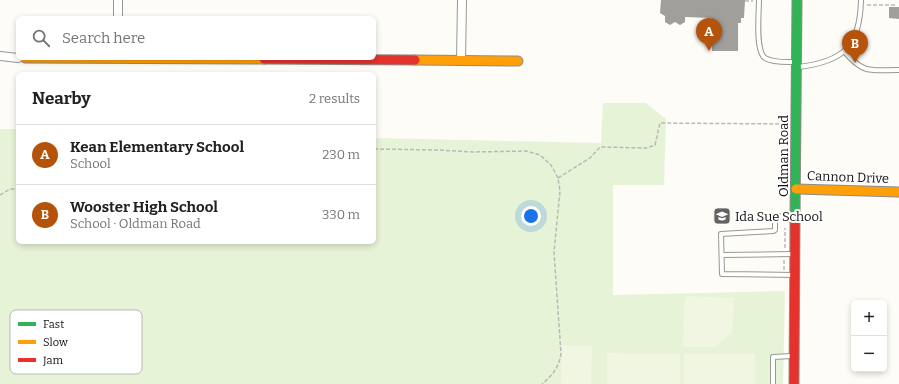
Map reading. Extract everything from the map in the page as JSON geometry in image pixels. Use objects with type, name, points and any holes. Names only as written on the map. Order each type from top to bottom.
[{"type":"street","points":[[118,0],[118,16]]},
{"type":"street","points":[[461,61],[462,0]]},
{"type":"street","name":"Oldman Road","points":[[794,384],[797,0]]},
{"type":"street","points":[[0,56],[16,58]]},
{"type":"street","points":[[290,60],[518,61]]},
{"type":"street","name":"Cannon Drive","points":[[796,189],[899,192]]},
{"type":"lane","points":[[759,0],[760,53],[764,58],[770,60],[796,64],[823,63],[834,59],[844,52],[857,33],[861,17],[861,0]]},
{"type":"lane","points":[[844,52],[854,64],[863,69],[899,70]]},
{"type":"lane","points":[[764,217],[796,216]]},
{"type":"lane","points":[[775,217],[775,230],[773,231],[721,234],[722,274],[795,275]]},
{"type":"lane","points":[[722,254],[796,254]]},
{"type":"lane","points":[[773,384],[773,357],[795,356]]},
{"type":"path","points":[[745,1],[753,2]]},
{"type":"path","points":[[866,5],[895,5]]},
{"type":"path","points":[[558,178],[590,158],[600,147],[647,148],[655,145],[660,123],[786,124]]},
{"type":"path","points":[[376,149],[473,152],[526,151],[540,156],[551,165],[558,178],[560,191],[554,252],[561,354],[559,363],[550,377],[542,384]]},
{"type":"path","points":[[0,195],[10,189],[16,190]]},
{"type":"green space","points":[[603,103],[646,103],[666,119],[664,185],[613,185],[613,295],[785,291],[783,384],[0,384],[0,129],[16,129],[16,244],[376,244],[376,138],[601,143]]},
{"type":"green space","points":[[688,296],[734,298],[732,332],[716,347],[683,347],[684,300]]},
{"type":"green space","points":[[562,345],[592,346],[591,384],[561,384]]},
{"type":"green space","points":[[607,353],[680,354],[680,384],[607,384]]},
{"type":"green space","points":[[684,354],[755,354],[755,384],[684,384]]},
{"type":"building","points":[[661,0],[745,0],[744,18],[741,18],[741,23],[738,23],[738,51],[712,51],[712,18],[685,17],[685,22],[680,25],[675,22],[670,25],[665,22],[665,16],[660,13]]},
{"type":"building","points":[[889,7],[899,7],[899,19],[889,18]]},
{"type":"traffic: fast","points":[[795,221],[797,0]]},
{"type":"traffic: slow","points":[[415,60],[518,61]]},
{"type":"traffic: slow","points":[[796,189],[899,192]]},
{"type":"traffic: jam","points":[[376,60],[415,60]]},
{"type":"traffic: jam","points":[[794,384],[795,221]]},
{"type":"place","name":"Kean Elementary School","points":[[709,51]]},
{"type":"place","name":"Wooster High School","points":[[855,63]]},
{"type":"place","name":"Ida Sue School","points":[[722,216]]}]
